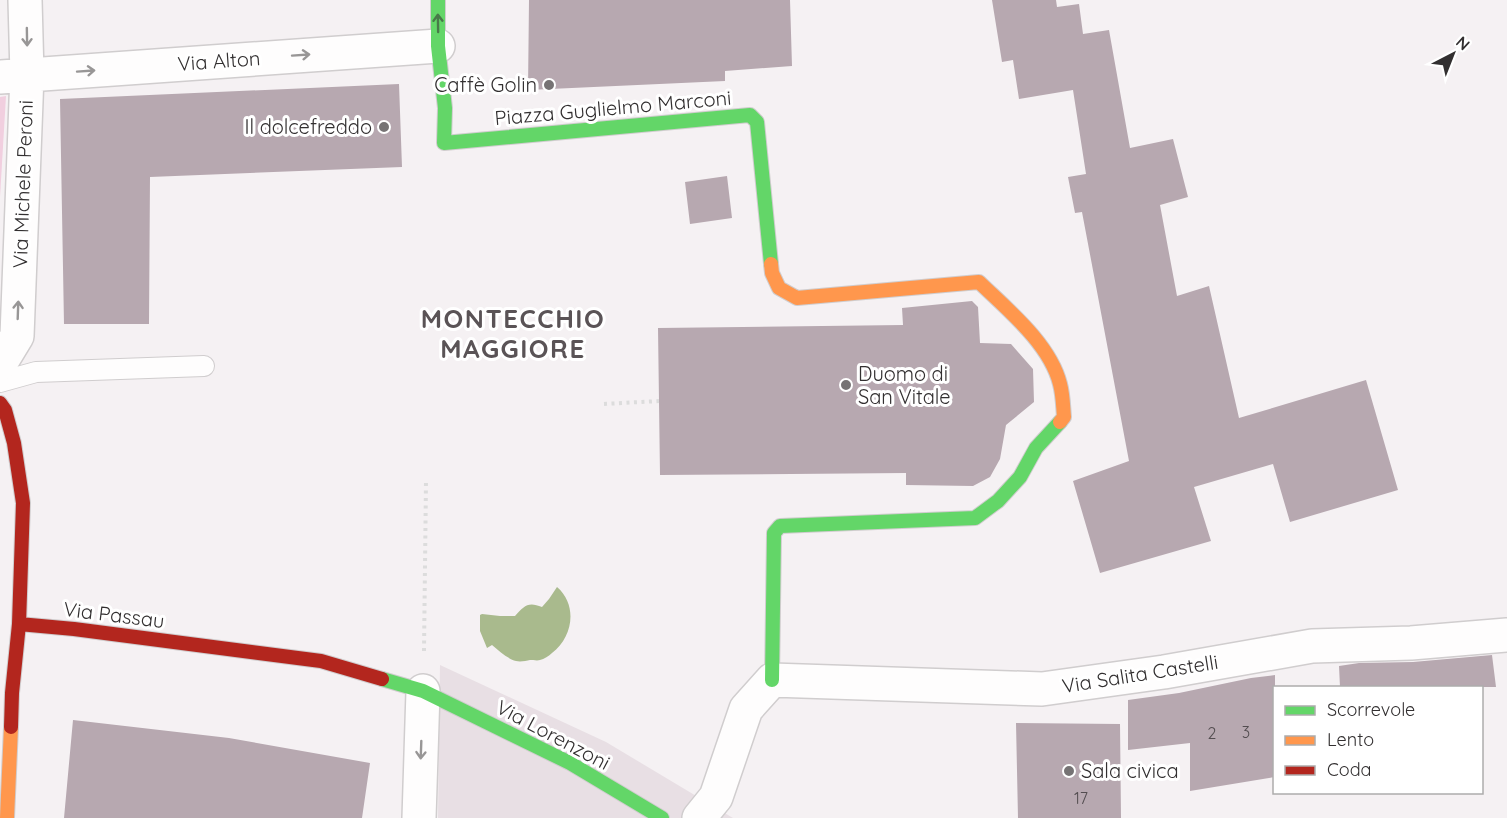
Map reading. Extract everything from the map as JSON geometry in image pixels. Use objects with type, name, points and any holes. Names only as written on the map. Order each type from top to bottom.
[{"type":"street","name":"Via Michele Peroni","points":[[0,364],[17,336],[14,76],[25,0]]},
{"type":"street","points":[[438,0],[438,46]]},
{"type":"street","name":"Via Alton","points":[[14,76],[438,46]]},
{"type":"street","name":"Piazza Guglielmo Marconi","points":[[438,46],[445,108],[444,143],[750,115],[757,122],[772,273],[779,288],[797,298],[979,282],[1012,314],[1047,354],[1059,380],[1064,417],[1036,448],[1020,477],[998,501],[975,518],[780,526],[774,533],[772,680]]},
{"type":"street","points":[[0,403],[5,410],[14,443],[23,503],[19,624],[12,693],[7,818]]},
{"type":"street","name":"Via Passau","points":[[19,624],[321,661],[423,691]]},
{"type":"street","name":"Via Salita Castelli","points":[[772,680],[1042,689],[1164,672],[1312,646],[1411,643],[1507,635]]},
{"type":"street","points":[[699,818],[716,797],[746,710],[772,680]]},
{"type":"street","points":[[419,818],[423,691]]},
{"type":"street","name":"Via Lorenzoni","points":[[423,691],[570,763],[662,818]]},
{"type":"lane","points":[[0,382],[36,372],[204,366]]},
{"type":"path","points":[[604,404],[659,401]]},
{"type":"path","points":[[423,691],[426,481]]},
{"type":"shaded area","points":[[6,96],[0,197],[0,97]]},
{"type":"shaded area","points":[[557,587],[564,594],[568,603],[570,621],[565,638],[551,654],[539,660],[518,661],[507,657],[492,645],[487,648],[480,631],[480,615],[515,616],[533,604],[542,607]]},
{"type":"shaded area","points":[[440,665],[606,742],[733,818],[438,818]]},
{"type":"building","points":[[529,0],[790,0],[792,66],[725,71],[725,81],[528,90]]},
{"type":"building","points":[[992,0],[1056,0],[1057,7],[1079,4],[1083,34],[1109,30],[1130,148],[1173,139],[1188,197],[1160,205],[1177,296],[1209,286],[1239,418],[1366,380],[1398,490],[1290,522],[1273,464],[1194,487],[1211,541],[1100,573],[1073,481],[1129,461],[1082,212],[1075,213],[1068,177],[1086,174],[1073,90],[1019,99],[1013,60],[1002,62]]},
{"type":"building","points":[[399,84],[402,167],[150,177],[149,324],[64,324],[60,99]]},
{"type":"building","points":[[727,176],[732,218],[690,224],[685,182]]},
{"type":"building","name":"Duomo di San Vitale","points":[[972,301],[978,307],[980,343],[1011,344],[1033,369],[1034,402],[1006,425],[1000,459],[990,477],[973,486],[906,485],[906,473],[660,475],[658,328],[903,325],[902,308]]},
{"type":"building","points":[[1492,655],[1496,687],[1340,686],[1339,666],[1359,663],[1413,662]]},
{"type":"building","points":[[1275,675],[1273,777],[1190,791],[1190,743],[1128,750],[1128,700],[1179,693]]},
{"type":"building","points":[[73,720],[229,738],[370,763],[362,818],[64,818]]},
{"type":"building","name":"Sala civica","points":[[1016,723],[1120,724],[1121,818],[1018,818]]},
{"type":"traffic: fast","points":[[438,0],[438,46],[445,108],[444,143],[750,115],[757,122],[771,264]]},
{"type":"traffic: fast","points":[[772,680],[774,533],[780,526],[975,518],[998,501],[1020,477],[1036,448],[1060,422]]},
{"type":"traffic: fast","points":[[382,679],[423,691],[570,763],[662,818]]},
{"type":"traffic: slow","points":[[771,264],[772,273],[779,288],[797,298],[979,282],[1027,328],[1047,355],[1055,369],[1061,388],[1064,417],[1060,422]]},
{"type":"traffic: slow","points":[[7,818],[11,727]]},
{"type":"traffic: jam","points":[[0,403],[5,410],[14,443],[23,503],[19,624],[11,727]]},
{"type":"traffic: jam","points":[[19,624],[321,661],[382,679]]},
{"type":"place","name":"Caffè Golin","points":[[549,85]]},
{"type":"place","name":"Il dolcefreddo","points":[[384,127]]},
{"type":"place","name":"Duomo di San Vitale","points":[[846,385]]},
{"type":"place","name":"Sala civica","points":[[1069,771]]},
{"type":"district","name":"MONTECCHIO MAGGIORE","points":[[513,334]]}]
